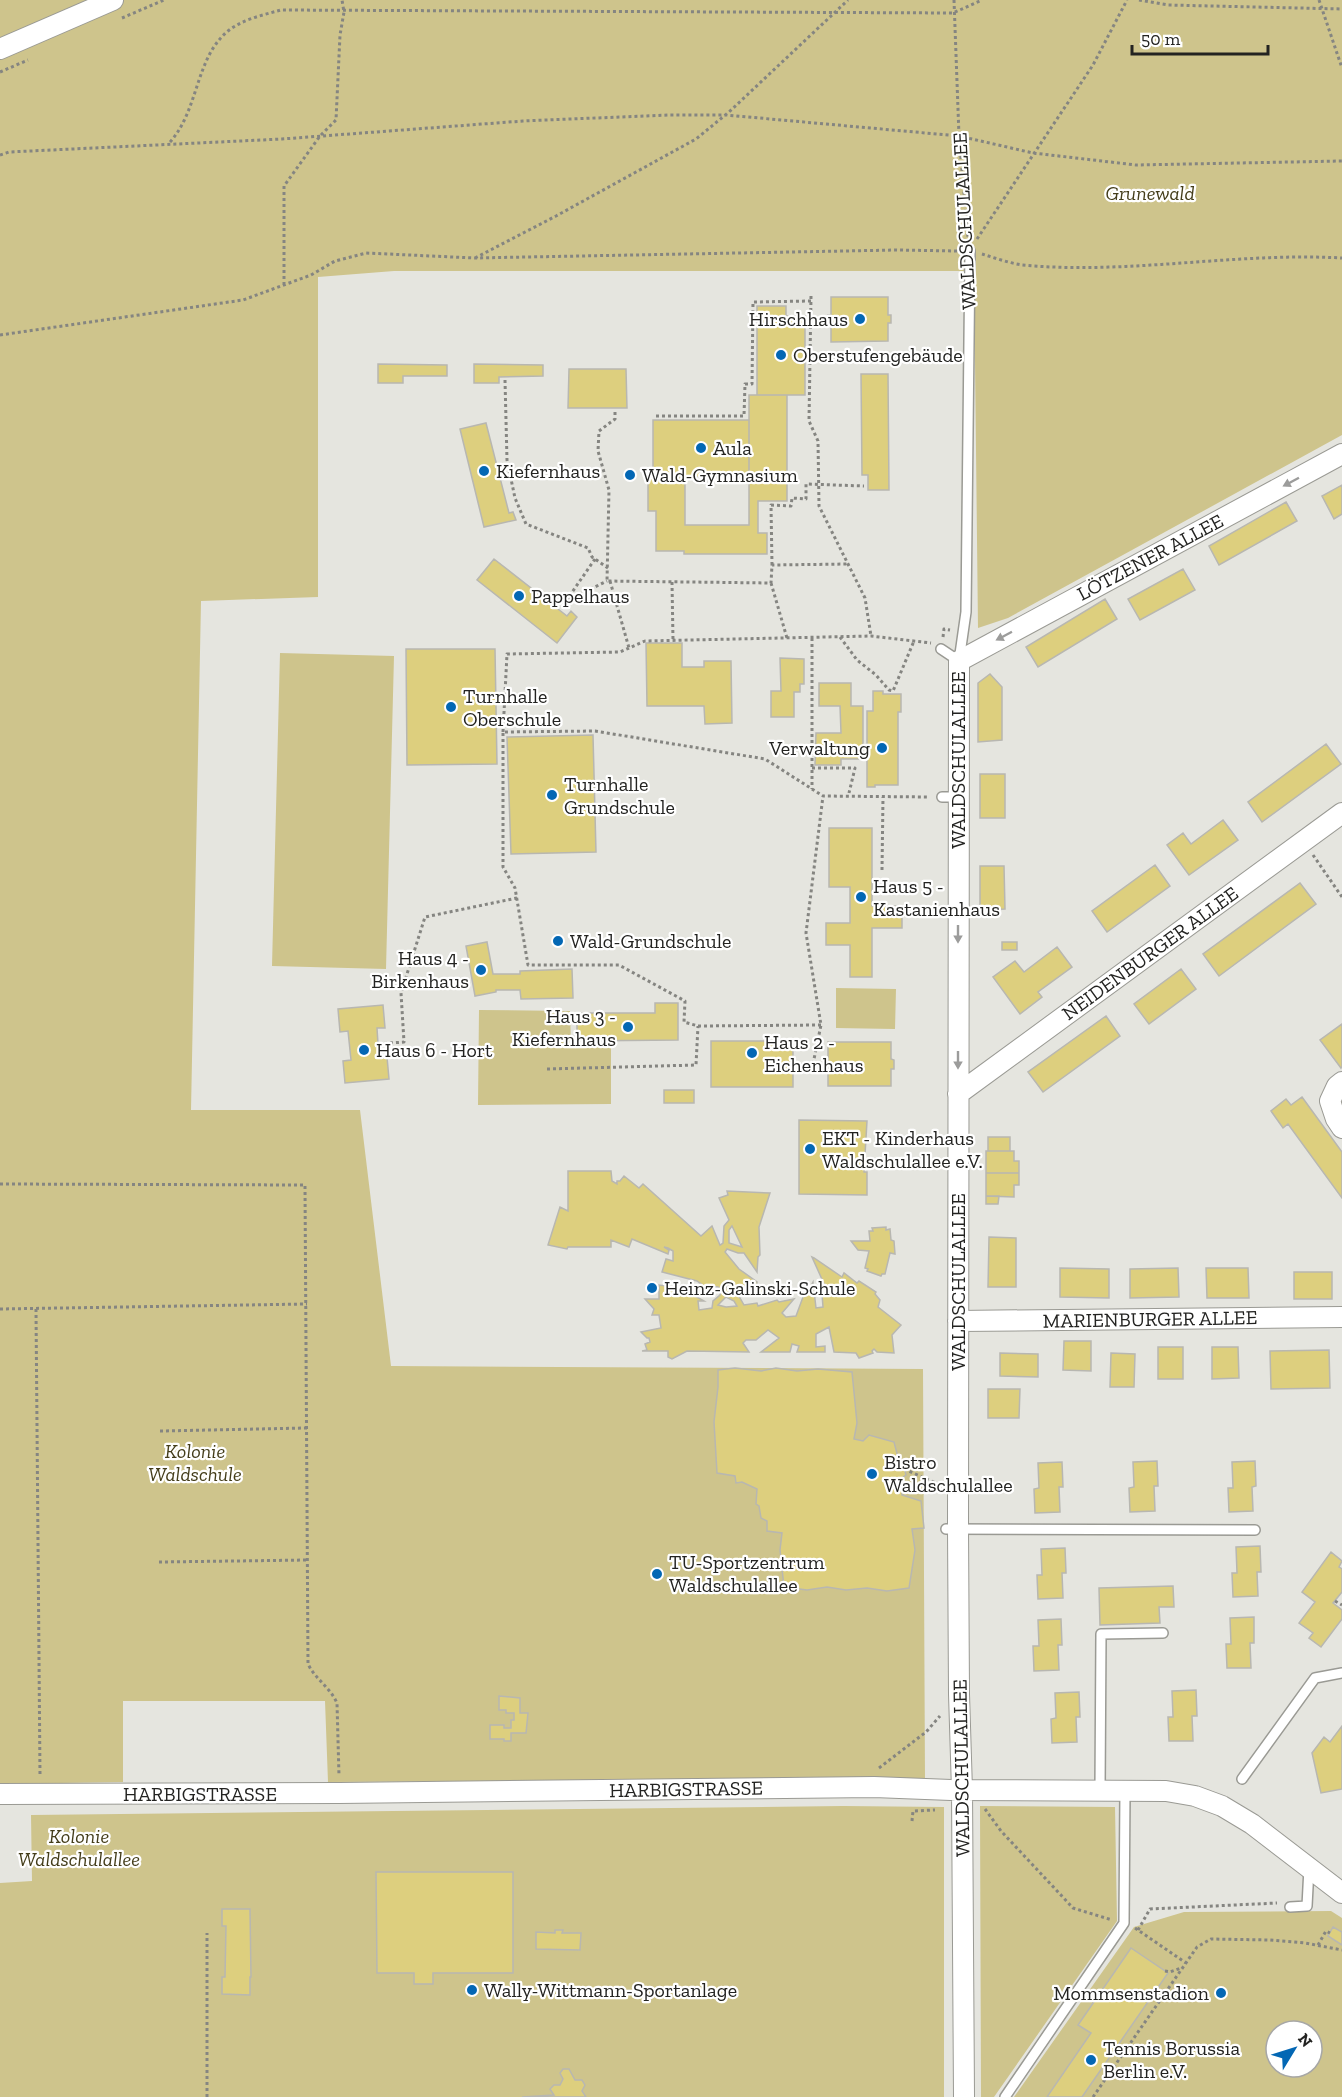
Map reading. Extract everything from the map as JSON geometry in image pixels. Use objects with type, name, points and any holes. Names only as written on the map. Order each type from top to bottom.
[{"type":"street","points":[[0,49],[113,0]]},
{"type":"street","name":"LÖTZENER ALLEE","points":[[959,661],[1342,454]]},
{"type":"street","name":"WALDSCHULALLEE","points":[[959,661],[950,797],[958,1094],[958,1493],[952,1529],[962,1790],[964,2097]]},
{"type":"street","name":"NEIDENBURGER ALLEE","points":[[958,1094],[1342,813]]},
{"type":"street","points":[[1342,1082],[1337,1086],[1330,1101],[1336,1119],[1342,1128]]},
{"type":"street","name":"MARIENBURGER ALLEE","points":[[958,1321],[1342,1317]]},
{"type":"street","name":"HARBIGSTRASSE","points":[[0,1794],[339,1793],[462,1785],[1166,1791],[1195,1796],[1222,1806],[1252,1824],[1342,1893]]},
{"type":"lane","name":"WALDSCHULALLEE","points":[[959,661],[966,612],[970,251]]},
{"type":"lane","points":[[941,650],[959,661]]},
{"type":"lane","points":[[952,1529],[1255,1530]]},
{"type":"lane","points":[[1100,1790],[1101,1634],[1163,1633]]},
{"type":"lane","points":[[1242,1779],[1315,1677],[1342,1673]]},
{"type":"lane","points":[[1005,2097],[1124,1923],[1125,1791]]},
{"type":"lane","points":[[1290,1907],[1307,1906],[1309,1868]]},
{"type":"path","points":[[284,285],[284,186],[320,136],[336,120],[340,35],[344,12],[342,0]]},
{"type":"path","points":[[474,258],[696,139],[726,115],[848,0]]},
{"type":"path","name":"WALDSCHULALLEE","points":[[954,0],[959,136],[970,251]]},
{"type":"path","points":[[170,143],[181,131],[186,120],[209,54],[228,31],[251,18],[281,10],[954,13],[982,0]]},
{"type":"path","points":[[970,251],[1093,65],[1127,0]]},
{"type":"path","points":[[1139,0],[1168,5],[1342,9]]},
{"type":"path","points":[[1319,0],[1342,68]]},
{"type":"path","points":[[0,155],[9,152],[320,136],[523,121],[726,115],[959,136],[1033,153],[1136,165],[1342,161]]},
{"type":"path","points":[[0,335],[243,300],[311,275],[335,261],[366,253],[474,258],[897,250],[970,251],[1020,264],[1107,267],[1299,255],[1342,258]]},
{"type":"path","points":[[656,416],[744,416],[745,384],[752,384],[753,302],[811,299],[809,422],[818,441],[819,506],[864,598],[871,636]]},
{"type":"path","points":[[505,380],[507,460],[515,498],[526,524],[588,548],[595,559],[608,568]]},
{"type":"path","points":[[615,412],[615,419],[599,430],[598,451],[609,490],[609,581],[629,648]]},
{"type":"path","points":[[787,638],[771,583],[771,505],[791,506],[792,498],[806,499],[806,484],[864,486]]},
{"type":"path","points":[[595,559],[566,601],[609,581],[771,583]]},
{"type":"path","points":[[772,565],[848,564]]},
{"type":"path","points":[[672,582],[673,640]]},
{"type":"path","points":[[821,1025],[698,1026],[684,1022],[685,1001],[619,965],[528,965],[515,888],[503,867],[503,732],[507,654],[620,652],[645,640],[871,636],[929,642],[941,650]]},
{"type":"path","points":[[812,637],[812,789]]},
{"type":"path","points":[[840,637],[857,660],[892,691],[914,640]]},
{"type":"path","points":[[503,732],[595,731],[765,759],[823,796],[950,797]]},
{"type":"path","points":[[812,768],[855,768],[849,793]]},
{"type":"path","points":[[813,1064],[821,1025],[806,933],[823,796]]},
{"type":"path","points":[[882,870],[883,796]]},
{"type":"path","points":[[1304,841],[1342,897]]},
{"type":"path","points":[[378,1044],[404,1042],[401,993],[425,917],[517,898]]},
{"type":"path","points":[[548,1069],[696,1065],[698,1026]]},
{"type":"path","points":[[793,1065],[828,1064]]},
{"type":"path","points":[[0,1184],[305,1185],[308,1664],[314,1676],[333,1694],[337,1702],[339,1793]]},
{"type":"path","points":[[0,1309],[307,1304]]},
{"type":"path","points":[[36,1309],[40,1794]]},
{"type":"path","points":[[160,1431],[307,1428]]},
{"type":"path","points":[[904,1468],[958,1493]]},
{"type":"path","points":[[159,1562],[309,1560]]},
{"type":"path","points":[[1335,1601],[1342,1605]]},
{"type":"path","points":[[854,1788],[926,1732],[959,1694]]},
{"type":"path","points":[[980,1802],[1001,1831],[1073,1908],[1124,1923],[1138,1930],[1185,1964]]},
{"type":"path","points":[[912,1821],[913,1811],[942,1809]]},
{"type":"path","points":[[1138,1930],[1150,1909],[1307,1901]]},
{"type":"path","points":[[1318,1945],[1326,1931],[1330,1933]]},
{"type":"path","points":[[207,1933],[207,2097]]},
{"type":"path","points":[[1093,2097],[1197,1947],[1211,1939],[1270,1940],[1342,1950]]},
{"type":"path","points":[[1165,1971],[1175,1971],[1185,1964]]},
{"type":"green space","points":[[0,0],[1342,0],[1342,435],[1008,618],[978,628],[974,271],[394,271],[318,277],[318,597],[201,601],[191,1110],[360,1110],[391,1366],[923,1369],[925,1779],[328,1782],[325,1701],[123,1701],[123,1782],[0,1784]]},
{"type":"green space","points":[[280,653],[394,656],[386,969],[272,966]]},
{"type":"green space","points":[[836,988],[896,989],[895,1029],[836,1028]]},
{"type":"green space","points":[[479,1010],[570,1011],[571,1044],[611,1045],[611,1104],[478,1105]]},
{"type":"green space","name":"Wally-Wittmann-Sportanlage","points":[[843,1806],[944,1807],[944,2097],[0,2097],[0,1883],[32,1881],[31,1815]]},
{"type":"green space","points":[[980,1806],[1115,1807],[1117,1921],[994,2097],[981,2097]]},
{"type":"green space","name":"Mommsenstadion","points":[[1331,1911],[1342,1918],[1342,2097],[1014,2097],[1134,1927],[1184,1912]]},
{"type":"building","name":"Hirschhaus","points":[[831,297],[888,297],[888,315],[891,315],[891,323],[888,323],[888,341],[831,342],[831,324],[828,324],[828,315],[831,315]]},
{"type":"building","name":"Oberstufengebäude","points":[[757,306],[786,306],[786,316],[805,316],[805,395],[757,395]]},
{"type":"building","points":[[378,364],[447,365],[447,376],[403,376],[403,383],[378,383]]},
{"type":"building","points":[[474,364],[543,365],[543,376],[499,377],[499,383],[474,383]]},
{"type":"building","points":[[569,369],[626,369],[627,408],[568,408]]},
{"type":"building","points":[[861,374],[888,374],[889,490],[868,490],[868,475],[862,475]]},
{"type":"building","points":[[749,395],[787,395],[787,501],[758,501],[758,533],[767,533],[767,554],[684,554],[684,551],[656,551],[656,511],[648,511],[648,477],[685,477],[685,525],[749,525]]},
{"type":"building","name":"Aula","points":[[653,420],[749,420],[749,477],[653,477]]},
{"type":"building","name":"Kiefernhaus","points":[[486,423],[509,513],[513,512],[516,520],[484,527],[460,429]]},
{"type":"building","points":[[1342,485],[1342,514],[1334,519],[1322,496]]},
{"type":"building","points":[[1286,502],[1297,521],[1219,565],[1209,546]]},
{"type":"building","name":"Pappelhaus","points":[[494,559],[567,616],[571,611],[577,617],[557,643],[477,580]]},
{"type":"building","points":[[1183,569],[1195,590],[1140,620],[1128,599]]},
{"type":"building","points":[[1105,599],[1117,619],[1038,667],[1026,647]]},
{"type":"building","points":[[646,643],[682,643],[682,667],[704,667],[704,661],[731,661],[732,723],[705,724],[704,706],[647,706]]},
{"type":"building","name":"Turnhalle Oberschule","points":[[406,649],[495,649],[497,764],[407,765]]},
{"type":"building","points":[[780,658],[804,659],[804,684],[800,684],[800,692],[794,692],[794,717],[771,717],[771,691],[781,691]]},
{"type":"building","points":[[990,674],[1002,687],[1002,740],[978,742],[978,683]]},
{"type":"building","points":[[819,683],[851,683],[851,706],[863,706],[863,759],[841,759],[841,765],[815,765],[816,733],[841,733],[840,706],[819,706]]},
{"type":"building","name":"Verwaltung","points":[[873,691],[883,691],[883,694],[901,694],[901,712],[898,712],[898,785],[867,787],[867,711],[873,711]]},
{"type":"building","name":"Turnhalle Grundschule","points":[[593,735],[596,852],[511,854],[507,737]]},
{"type":"building","points":[[1326,744],[1341,764],[1262,822],[1248,802]]},
{"type":"building","points":[[980,774],[1005,774],[1005,818],[980,818]]},
{"type":"building","points":[[1223,820],[1238,840],[1189,875],[1167,845],[1183,833],[1191,844]]},
{"type":"building","name":"Haus 5 - Kastanienhaus","points":[[829,828],[872,828],[872,906],[902,906],[902,928],[872,928],[872,977],[850,977],[850,945],[826,945],[826,923],[850,923],[850,887],[829,887]]},
{"type":"building","points":[[1155,865],[1170,886],[1107,932],[1092,911]]},
{"type":"building","points":[[980,866],[1004,866],[1005,909],[980,910]]},
{"type":"building","points":[[1300,883],[1316,904],[1219,976],[1203,954]]},
{"type":"building","name":"Haus 4 - Birkenhaus","points":[[487,942],[493,974],[572,969],[573,998],[521,999],[520,990],[496,990],[496,992],[475,996],[466,946]]},
{"type":"building","points":[[1002,942],[1017,942],[1017,950],[1002,950]]},
{"type":"building","points":[[1057,947],[1072,967],[1038,992],[1042,997],[1020,1014],[993,977],[1015,961],[1024,972]]},
{"type":"building","points":[[1181,969],[1196,989],[1149,1024],[1134,1004]]},
{"type":"building","name":"Haus 3 - Kiefernhaus","points":[[655,1003],[678,1003],[678,1040],[577,1041],[577,1013],[655,1013]]},
{"type":"building","name":"Haus 6 - Hort","points":[[383,1005],[385,1028],[377,1028],[378,1044],[380,1058],[387,1057],[389,1079],[345,1083],[343,1061],[351,1060],[348,1031],[340,1032],[338,1009]]},
{"type":"building","points":[[1106,1016],[1120,1036],[1043,1092],[1028,1072]]},
{"type":"building","points":[[1342,1024],[1342,1067],[1341,1068],[1320,1040]]},
{"type":"building","name":"Haus 2 - Eichenhaus","points":[[711,1041],[793,1041],[793,1087],[711,1087]]},
{"type":"building","points":[[828,1042],[891,1042],[891,1059],[894,1060],[894,1069],[891,1069],[891,1086],[828,1086]]},
{"type":"building","points":[[664,1090],[694,1090],[694,1103],[664,1103]]},
{"type":"building","points":[[1302,1097],[1342,1152],[1342,1198],[1288,1124],[1283,1128],[1271,1111],[1286,1099],[1291,1105]]},
{"type":"building","points":[[799,1120],[867,1121],[864,1172],[867,1172],[867,1195],[799,1194]]},
{"type":"building","points":[[988,1137],[1010,1137],[1010,1151],[988,1151]]},
{"type":"building","points":[[986,1151],[1014,1151],[1014,1161],[1019,1161],[1019,1173],[986,1173]]},
{"type":"building","points":[[568,1171],[611,1171],[612,1181],[617,1184],[617,1181],[624,1176],[639,1188],[643,1184],[701,1236],[712,1226],[720,1245],[723,1243],[724,1226],[729,1220],[719,1198],[728,1195],[727,1191],[770,1193],[759,1227],[760,1255],[757,1272],[744,1253],[727,1249],[725,1252],[739,1269],[769,1294],[751,1293],[725,1285],[727,1289],[740,1298],[744,1305],[757,1303],[758,1306],[777,1300],[779,1302],[794,1299],[782,1313],[786,1317],[796,1316],[803,1297],[806,1296],[813,1282],[816,1308],[823,1307],[822,1294],[829,1295],[812,1257],[842,1277],[844,1273],[857,1283],[859,1281],[876,1292],[880,1300],[878,1307],[901,1325],[892,1335],[894,1353],[877,1352],[874,1349],[873,1353],[859,1358],[856,1353],[834,1352],[829,1327],[816,1334],[816,1347],[825,1346],[825,1352],[797,1352],[799,1346],[792,1344],[790,1352],[761,1352],[779,1338],[768,1330],[756,1340],[746,1340],[743,1343],[749,1352],[687,1351],[672,1359],[668,1357],[668,1351],[642,1351],[647,1350],[645,1344],[650,1342],[649,1338],[641,1332],[661,1328],[659,1315],[652,1315],[654,1309],[645,1299],[659,1299],[659,1285],[681,1288],[704,1301],[698,1301],[699,1310],[712,1308],[713,1301],[720,1295],[721,1290],[718,1287],[704,1286],[697,1281],[662,1272],[666,1259],[673,1261],[673,1251],[668,1248],[664,1247],[669,1250],[668,1254],[632,1239],[629,1247],[611,1240],[611,1247],[568,1247],[567,1249],[548,1245],[560,1207],[568,1211]],"holes":[[[732,1226],[742,1247],[729,1243],[729,1230]],[[726,1297],[734,1301],[737,1306],[718,1305]]]},
{"type":"building","points":[[986,1173],[1019,1173],[1019,1185],[1014,1185],[1014,1197],[986,1196]]},
{"type":"building","points":[[986,1196],[999,1196],[998,1204],[986,1204]]},
{"type":"building","points":[[886,1227],[886,1230],[890,1229],[891,1240],[894,1241],[895,1254],[890,1253],[885,1274],[881,1276],[867,1271],[868,1269],[865,1268],[869,1251],[858,1250],[851,1241],[870,1241],[869,1231],[873,1231],[872,1228]]},
{"type":"building","points":[[989,1237],[1016,1238],[1016,1287],[988,1287]]},
{"type":"building","points":[[1060,1268],[1109,1269],[1109,1298],[1060,1297]]},
{"type":"building","points":[[1178,1268],[1179,1297],[1130,1298],[1130,1269]]},
{"type":"building","points":[[1206,1268],[1248,1268],[1249,1298],[1207,1298]]},
{"type":"building","points":[[1294,1272],[1332,1272],[1332,1299],[1294,1299]]},
{"type":"building","points":[[1064,1341],[1091,1341],[1091,1371],[1063,1370]]},
{"type":"building","points":[[1158,1347],[1183,1347],[1183,1379],[1158,1379]]},
{"type":"building","points":[[1212,1347],[1238,1347],[1239,1378],[1212,1379]]},
{"type":"building","points":[[1329,1350],[1330,1388],[1271,1389],[1270,1351]]},
{"type":"building","points":[[1000,1353],[1038,1354],[1038,1377],[1000,1376]]},
{"type":"building","points":[[1111,1353],[1135,1354],[1134,1387],[1110,1387]]},
{"type":"building","points":[[735,1368],[761,1371],[776,1368],[797,1371],[818,1369],[852,1372],[857,1423],[854,1439],[863,1441],[869,1435],[894,1442],[906,1475],[903,1477],[905,1486],[902,1489],[902,1495],[921,1501],[924,1528],[912,1529],[915,1550],[909,1588],[887,1591],[867,1588],[846,1590],[827,1587],[807,1590],[784,1587],[780,1550],[782,1533],[767,1531],[767,1521],[761,1518],[759,1506],[756,1504],[757,1489],[742,1482],[736,1483],[735,1476],[717,1473],[714,1422],[718,1370]]},
{"type":"building","points":[[988,1389],[1020,1389],[1019,1418],[988,1418]]},
{"type":"building","points":[[1157,1461],[1158,1486],[1154,1486],[1155,1511],[1130,1512],[1129,1488],[1134,1487],[1133,1462]]},
{"type":"building","points":[[1255,1461],[1256,1486],[1252,1487],[1253,1511],[1229,1512],[1228,1488],[1233,1488],[1232,1462]]},
{"type":"building","points":[[1062,1462],[1063,1487],[1059,1487],[1060,1512],[1035,1513],[1034,1489],[1039,1488],[1038,1463]]},
{"type":"building","points":[[1260,1546],[1261,1572],[1257,1572],[1258,1596],[1233,1597],[1232,1573],[1237,1573],[1236,1547]]},
{"type":"building","points":[[1065,1548],[1066,1573],[1062,1573],[1063,1598],[1038,1599],[1037,1575],[1042,1575],[1041,1549]]},
{"type":"building","points":[[1331,1552],[1342,1561],[1339,1567],[1342,1569],[1342,1592],[1333,1603],[1342,1610],[1342,1619],[1321,1647],[1309,1638],[1313,1633],[1299,1623],[1315,1602],[1302,1592]]},
{"type":"building","points":[[1173,1586],[1174,1607],[1159,1607],[1160,1623],[1100,1625],[1099,1588]]},
{"type":"building","points":[[1254,1617],[1254,1643],[1250,1643],[1251,1668],[1227,1668],[1226,1644],[1231,1644],[1230,1618]]},
{"type":"building","points":[[1061,1619],[1062,1645],[1058,1645],[1059,1670],[1034,1671],[1033,1646],[1039,1646],[1038,1620]]},
{"type":"building","points":[[1196,1690],[1197,1716],[1192,1716],[1193,1741],[1169,1741],[1168,1717],[1173,1717],[1172,1691]]},
{"type":"building","points":[[1079,1692],[1080,1717],[1076,1717],[1077,1742],[1052,1743],[1051,1719],[1056,1718],[1055,1693]]},
{"type":"building","points":[[499,1696],[520,1698],[520,1713],[528,1713],[526,1733],[511,1733],[511,1741],[490,1739],[490,1725],[504,1725],[504,1728],[511,1728],[511,1720],[514,1720],[514,1713],[499,1710]]},
{"type":"building","points":[[1342,1726],[1342,1789],[1321,1793],[1312,1753],[1324,1737],[1330,1742]]},
{"type":"building","points":[[376,1872],[513,1872],[513,1973],[433,1973],[433,1984],[414,1984],[414,1973],[377,1973]]},
{"type":"building","points":[[222,1909],[250,1909],[250,1995],[222,1994],[222,1977],[225,1977],[226,1926],[222,1926]]},
{"type":"building","points":[[1333,1927],[1342,1932],[1342,1945],[1328,1936]]},
{"type":"building","points":[[555,1930],[563,1930],[562,1933],[581,1933],[580,1950],[536,1949],[536,1932],[555,1933]]},
{"type":"building","points":[[1131,1948],[1168,1973],[1082,2097],[1047,2097],[1091,2033],[1078,2025]]},
{"type":"building","points":[[563,2069],[569,2069],[575,2080],[582,2080],[585,2085],[582,2091],[586,2097],[522,2097],[554,2095],[550,2089],[554,2085],[560,2085],[563,2079],[560,2073]]},
{"type":"place","name":"Hirschhaus","points":[[860,319]]},
{"type":"place","name":"Oberstufengebäude","points":[[781,355]]},
{"type":"place","name":"Aula","points":[[701,448]]},
{"type":"place","name":"Kiefernhaus","points":[[484,471]]},
{"type":"place","name":"Wald-Gymnasium","points":[[630,475]]},
{"type":"place","name":"Pappelhaus","points":[[519,596]]},
{"type":"place","name":"Turnhalle Oberschule","points":[[451,707]]},
{"type":"place","name":"Verwaltung","points":[[882,748]]},
{"type":"place","name":"Turnhalle Grundschule","points":[[552,795]]},
{"type":"place","name":"Haus 5 - Kastanienhaus","points":[[861,897]]},
{"type":"place","name":"Wald-Grundschule","points":[[558,941]]},
{"type":"place","name":"Haus 4 - Birkenhaus","points":[[481,970]]},
{"type":"place","name":"Haus 3 - Kiefernhaus","points":[[628,1027]]},
{"type":"place","name":"Haus 6 - Hort","points":[[364,1050]]},
{"type":"place","name":"Haus 2 - Eichenhaus","points":[[752,1053]]},
{"type":"place","name":"EKT - Kinderhaus Waldschulallee e.V.","points":[[810,1149]]},
{"type":"place","name":"Heinz-Galinski-Schule","points":[[652,1288]]},
{"type":"place","name":"Bistro Waldschulallee","points":[[872,1474]]},
{"type":"place","name":"TU-Sportzentrum Waldschulallee","points":[[657,1574]]},
{"type":"place","name":"Wally-Wittmann-Sportanlage","points":[[472,1990]]},
{"type":"place","name":"Mommsenstadion","points":[[1221,1993]]},
{"type":"place","name":"Tennis Borussia Berlin e.V.","points":[[1091,2060]]},
{"type":"park label","name":"Grunewald","points":[[1150,193]]},
{"type":"park label","name":"Kolonie Waldschule","points":[[195,1462]]},
{"type":"park label","name":"Kolonie Waldschulallee","points":[[79,1848]]}]
